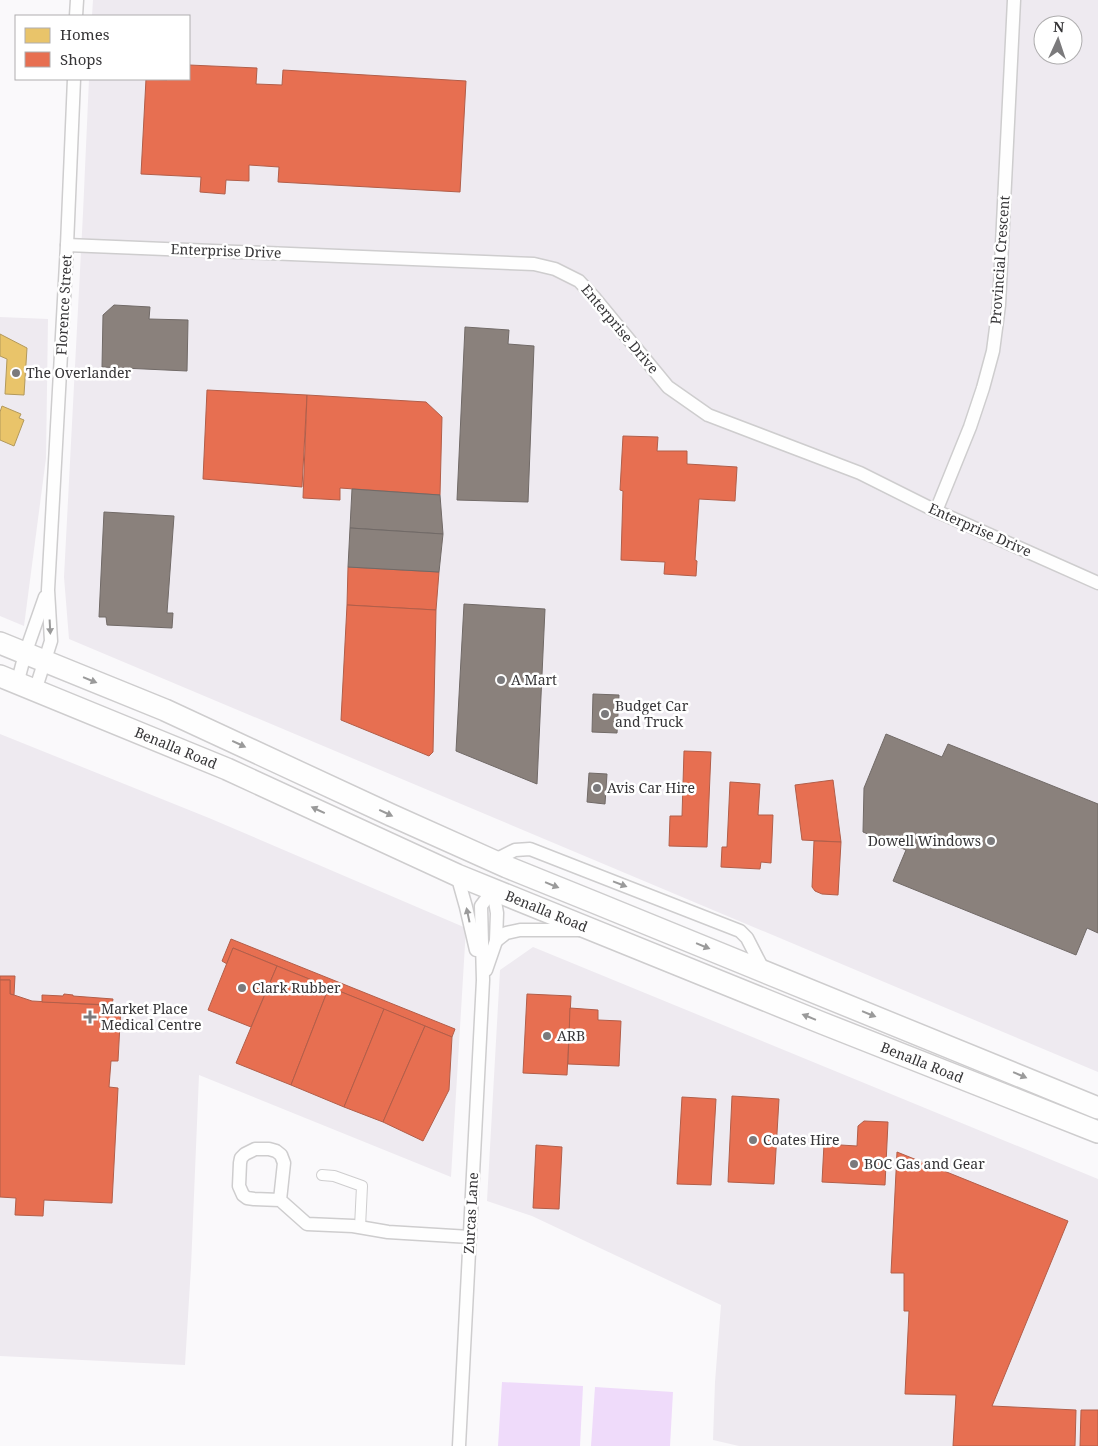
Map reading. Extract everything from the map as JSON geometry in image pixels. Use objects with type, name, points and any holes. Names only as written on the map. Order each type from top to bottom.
[{"type":"highway","name":"Benalla Road","points":[[0,644],[190,722],[391,816],[500,864],[1098,1108]]},
{"type":"highway","name":"Benalla Road","points":[[18,684],[251,779],[493,890],[1098,1132]]},
{"type":"highway","points":[[493,890],[500,864]]},
{"type":"highway","points":[[838,1002],[841,1013],[858,1037]]},
{"type":"street","points":[[76,15],[77,0]]},
{"type":"street","name":"Provincial Crescent","points":[[936,511],[970,427],[993,351],[999,305],[1014,0]]},
{"type":"street","name":"Florence Street","points":[[18,684],[35,658],[51,642],[48,590],[74,80]]},
{"type":"street","name":"Enterprise Drive","points":[[67,245],[534,264],[555,269],[579,281],[668,387],[708,415],[860,473],[936,511],[1098,583]]},
{"type":"street","name":"Florence Street","points":[[18,684],[35,658],[48,590]]},
{"type":"street","points":[[500,864],[515,850],[530,849],[740,931],[747,938],[764,971]]},
{"type":"street","name":"Zurcas Lane","points":[[458,875],[482,980]]},
{"type":"street","name":"Zurcas Lane","points":[[482,980],[496,940],[497,913],[493,890]]},
{"type":"street","name":"Zurcas Lane","points":[[459,1446],[482,980],[481,906],[493,890]]},
{"type":"street","points":[[496,940],[506,933],[520,930],[592,930]]},
{"type":"street","points":[[280,1200],[284,1163],[281,1155],[269,1149],[255,1149],[245,1154],[240,1163],[239,1186],[243,1195],[254,1200],[280,1200],[307,1224],[388,1232],[470,1237]]},
{"type":"street","points":[[322,1175],[334,1176],[362,1186],[360,1228]]},
{"type":"shaded area","points":[[93,0],[1098,0],[1098,1072],[69,639],[64,577],[89,80],[190,80],[190,15],[92,15]]},
{"type":"shaded area","points":[[0,317],[48,319],[46,458],[24,626],[0,616]]},
{"type":"shaded area","points":[[0,734],[209,818],[466,928],[451,1177],[199,1075],[185,1365],[0,1356]]},
{"type":"shaded area","points":[[533,947],[1098,1179],[1098,1446],[739,1446],[713,1440],[721,1305],[532,1216],[487,1201],[500,970]]},
{"type":"shaded area","points":[[502,1382],[583,1386],[580,1446],[498,1446]]},
{"type":"shaded area","points":[[595,1387],[673,1392],[670,1446],[591,1446]]},
{"type":"building: Homes","name":"The Overlander","points":[[0,334],[27,348],[24,395],[5,394],[7,359],[0,356]]},
{"type":"building: Homes","name":"The Overlander","points":[[2,406],[21,414],[19,418],[24,420],[14,446],[0,440],[0,412]]},
{"type":"building: Shops","points":[[190,65],[257,68],[256,84],[282,85],[283,70],[466,81],[460,192],[278,182],[279,167],[249,165],[249,181],[226,180],[225,194],[200,192],[201,177],[141,174],[146,80],[190,80]]},
{"type":"building: Shops","points":[[207,390],[307,395],[302,487],[203,479]]},
{"type":"building: Shops","points":[[307,395],[426,402],[442,417],[440,495],[340,488],[340,500],[303,498]]},
{"type":"building: Shops","points":[[623,436],[658,437],[657,451],[687,451],[687,464],[737,467],[735,501],[699,499],[695,560],[697,561],[696,576],[664,574],[665,562],[621,560],[623,491],[620,490]]},
{"type":"building: Shops","points":[[348,567],[439,572],[436,610],[347,605]]},
{"type":"building: Shops","points":[[347,605],[436,610],[433,752],[429,756],[341,720]]},
{"type":"building: Shops","points":[[684,751],[711,752],[707,847],[669,846],[670,816],[682,816]]},
{"type":"building: Shops","points":[[833,780],[841,842],[802,840],[795,785]]},
{"type":"building: Shops","points":[[730,782],[760,784],[758,815],[773,815],[771,863],[761,862],[760,869],[721,867],[722,847],[727,847]]},
{"type":"building: Shops","points":[[814,841],[841,842],[838,895],[822,894],[815,891],[812,887]]},
{"type":"building: Shops","points":[[231,939],[455,1029],[452,1037],[233,948],[227,964],[222,961]]},
{"type":"building: Shops","name":"Clark Rubber","points":[[233,948],[277,966],[251,1027],[208,1010]]},
{"type":"building: Shops","points":[[277,966],[329,987],[291,1085],[236,1063]]},
{"type":"building: Shops","points":[[0,976],[15,976],[14,995],[10,994],[10,980],[0,980]]},
{"type":"building: Shops","points":[[0,980],[10,980],[10,994],[32,1001],[121,1006],[118,1061],[111,1061],[109,1087],[118,1088],[112,1203],[44,1200],[43,1216],[15,1215],[16,1198],[0,1197]]},
{"type":"building: Shops","points":[[329,987],[384,1009],[344,1107],[291,1085]]},
{"type":"building: Shops","points":[[64,994],[113,999],[112,1005],[42,1002],[42,995],[63,996]]},
{"type":"building: Shops","name":"ARB","points":[[527,994],[571,996],[567,1075],[523,1073]]},
{"type":"building: Shops","points":[[570,1008],[598,1010],[598,1020],[621,1021],[619,1066],[568,1064]]},
{"type":"building: Shops","points":[[384,1009],[425,1026],[383,1122],[344,1107]]},
{"type":"building: Shops","points":[[425,1026],[452,1037],[449,1090],[423,1141],[383,1122]]},
{"type":"building: Shops","name":"Coates Hire","points":[[732,1096],[779,1099],[774,1184],[728,1182]]},
{"type":"building: Shops","points":[[682,1097],[716,1099],[711,1185],[677,1184]]},
{"type":"building: Shops","name":"BOC Gas and Gear","points":[[864,1121],[888,1122],[885,1185],[822,1182],[824,1144],[857,1146],[858,1126]]},
{"type":"building: Shops","points":[[536,1145],[562,1147],[559,1209],[533,1208]]},
{"type":"building: Shops","points":[[897,1152],[1068,1221],[992,1406],[1076,1410],[1075,1446],[953,1446],[956,1395],[905,1394],[909,1311],[904,1311],[904,1273],[891,1273]]},
{"type":"building: Shops","points":[[1081,1410],[1098,1410],[1098,1446],[1080,1446]]},
{"type":"building: Industry","points":[[114,305],[150,307],[149,319],[188,320],[187,371],[102,367],[103,315]]},
{"type":"building: Industry","points":[[465,327],[509,330],[508,344],[534,346],[528,502],[457,500]]},
{"type":"building: Industry","points":[[352,489],[440,495],[443,534],[350,528]]},
{"type":"building: Industry","points":[[104,512],[174,516],[167,613],[173,613],[172,628],[107,625],[106,617],[99,617]]},
{"type":"building: Industry","points":[[350,528],[443,534],[439,572],[348,567]]},
{"type":"building: Industry","name":"A Mart","points":[[464,604],[545,609],[537,784],[456,751]]},
{"type":"building: Industry","name":"Budget Car and Truck","points":[[593,694],[619,695],[617,733],[592,732]]},
{"type":"building: Industry","name":"Dowell Windows","points":[[886,734],[942,757],[948,744],[1098,804],[1098,933],[1087,928],[1076,955],[893,881],[906,850],[863,832],[864,788]]},
{"type":"building: Industry","name":"Avis Car Hire","points":[[589,773],[607,774],[605,804],[587,802]]},
{"type":"place","name":"The Overlander","points":[[16,373]]},
{"type":"place","name":"A Mart","points":[[501,680]]},
{"type":"place","name":"Budget Car and Truck","points":[[605,714]]},
{"type":"place","name":"Avis Car Hire","points":[[597,788]]},
{"type":"place","name":"Dowell Windows","points":[[991,841]]},
{"type":"place","name":"Clark Rubber","points":[[242,988]]},
{"type":"place","name":"Market Place Medical Centre","points":[[90,1017]]},
{"type":"place","name":"ARB","points":[[547,1036]]},
{"type":"place","name":"Coates Hire","points":[[753,1140]]},
{"type":"place","name":"BOC Gas and Gear","points":[[854,1164]]}]
